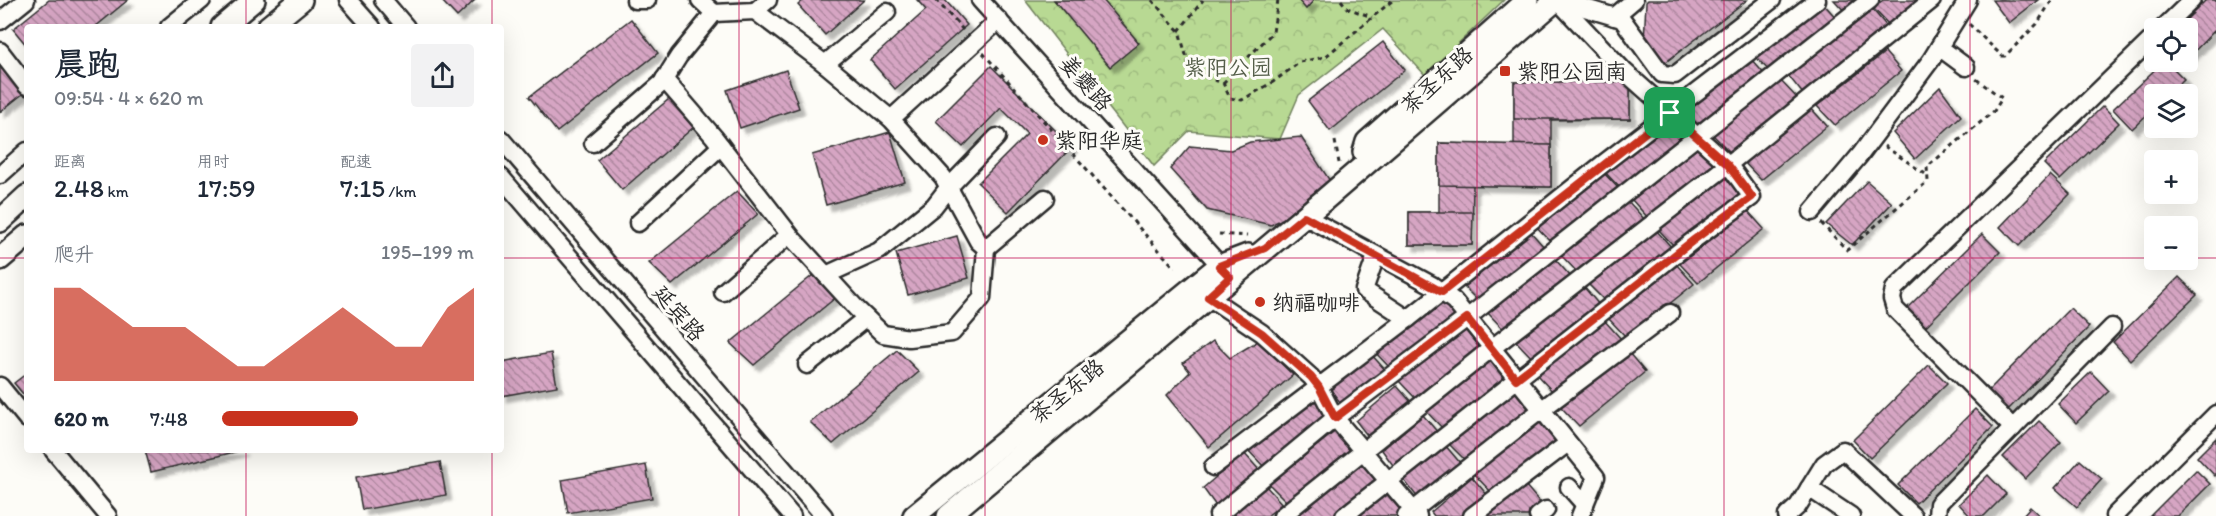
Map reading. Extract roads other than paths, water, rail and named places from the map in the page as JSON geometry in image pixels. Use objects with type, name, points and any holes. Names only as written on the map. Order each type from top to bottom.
[{"type":"main road","points":[[226,24],[254,0]]},
{"type":"main road","points":[[272,24],[301,0]]},
{"type":"main road","name":"茶圣东路","points":[[1360,167],[1367,142],[1527,0]]},
{"type":"main road","name":"茶圣东路","points":[[914,516],[1225,271],[1265,248],[1557,0]]},
{"type":"main road","points":[[0,221],[24,199]]},
{"type":"main road","points":[[0,259],[24,239]]},
{"type":"main road","name":"茶圣东路","points":[[948,516],[1208,297],[1225,271]]},
{"type":"street","points":[[0,21],[26,0]]},
{"type":"street","points":[[173,24],[202,0]]},
{"type":"street","points":[[348,0],[369,24]]},
{"type":"street","points":[[383,0],[403,24]]},
{"type":"street","points":[[635,0],[647,0]]},
{"type":"street","points":[[700,0],[714,13]]},
{"type":"street","name":"姜夔路","points":[[980,0],[1225,271]]},
{"type":"street","points":[[1557,0],[1622,19],[1662,74],[1675,75],[1772,0]]},
{"type":"street","points":[[1344,516],[1695,239],[1752,197],[1728,165],[1624,70],[1557,0]]},
{"type":"street","points":[[1614,17],[1634,0]]},
{"type":"street","points":[[1213,467],[1408,319],[1817,0]]},
{"type":"street","points":[[1218,515],[1335,418],[1467,318],[1870,0]]},
{"type":"street","points":[[1282,516],[1492,348],[1728,165],[1932,0]]},
{"type":"street","points":[[2173,18],[2192,0]]},
{"type":"street","points":[[593,143],[664,79],[714,13],[762,5],[825,64],[891,119],[943,177],[978,241],[986,248]]},
{"type":"street","points":[[1812,212],[1873,138],[1939,47],[1964,7]]},
{"type":"street","points":[[825,64],[887,12]]},
{"type":"street","points":[[891,119],[999,20]]},
{"type":"street","points":[[1939,47],[1970,72]]},
{"type":"street","points":[[2013,428],[1895,309],[1892,299],[1894,288],[2144,47]]},
{"type":"street","points":[[0,51],[24,82]]},
{"type":"street","points":[[664,79],[721,146],[789,235],[883,334],[909,338],[952,333],[982,298],[986,248],[1045,198]]},
{"type":"street","points":[[826,275],[879,251],[934,206],[997,137]]},
{"type":"street","name":"延宾路","points":[[504,143],[824,516]]},
{"type":"street","points":[[638,223],[721,146]]},
{"type":"street","points":[[0,175],[24,154]]},
{"type":"street","name":"延宾路","points":[[504,180],[792,516]]},
{"type":"street","points":[[1304,216],[1442,292],[1454,301],[1596,477],[1581,513]]},
{"type":"street","points":[[723,292],[789,235]]},
{"type":"street","points":[[1376,256],[1364,290],[1408,319]]},
{"type":"street","points":[[1208,297],[1262,333],[1319,387],[1335,418],[1412,514],[1542,410],[1670,313]]},
{"type":"street","points":[[807,365],[866,318]]},
{"type":"street","points":[[1937,516],[1938,504],[2112,327]]},
{"type":"street","points":[[0,386],[24,415]]},
{"type":"street","points":[[2114,516],[2216,414]]},
{"type":"street","points":[[1472,516],[1568,443]]},
{"type":"street","points":[[1787,516],[1797,506],[1824,464],[1843,450],[1913,516]]},
{"type":"street","points":[[56,453],[108,516]]},
{"type":"street","points":[[1569,487],[1581,513]]},
{"type":"street","points":[[1809,488],[1847,515]]},
{"type":"place","name":"紫阳公园南","points":[[1505,71]]},
{"type":"place","name":"紫阳华庭","points":[[1043,140]]},
{"type":"place","name":"纳福咖啡","points":[[1260,302]]},
{"type":"park label","name":"紫阳公园","points":[[1228,67]]}]
